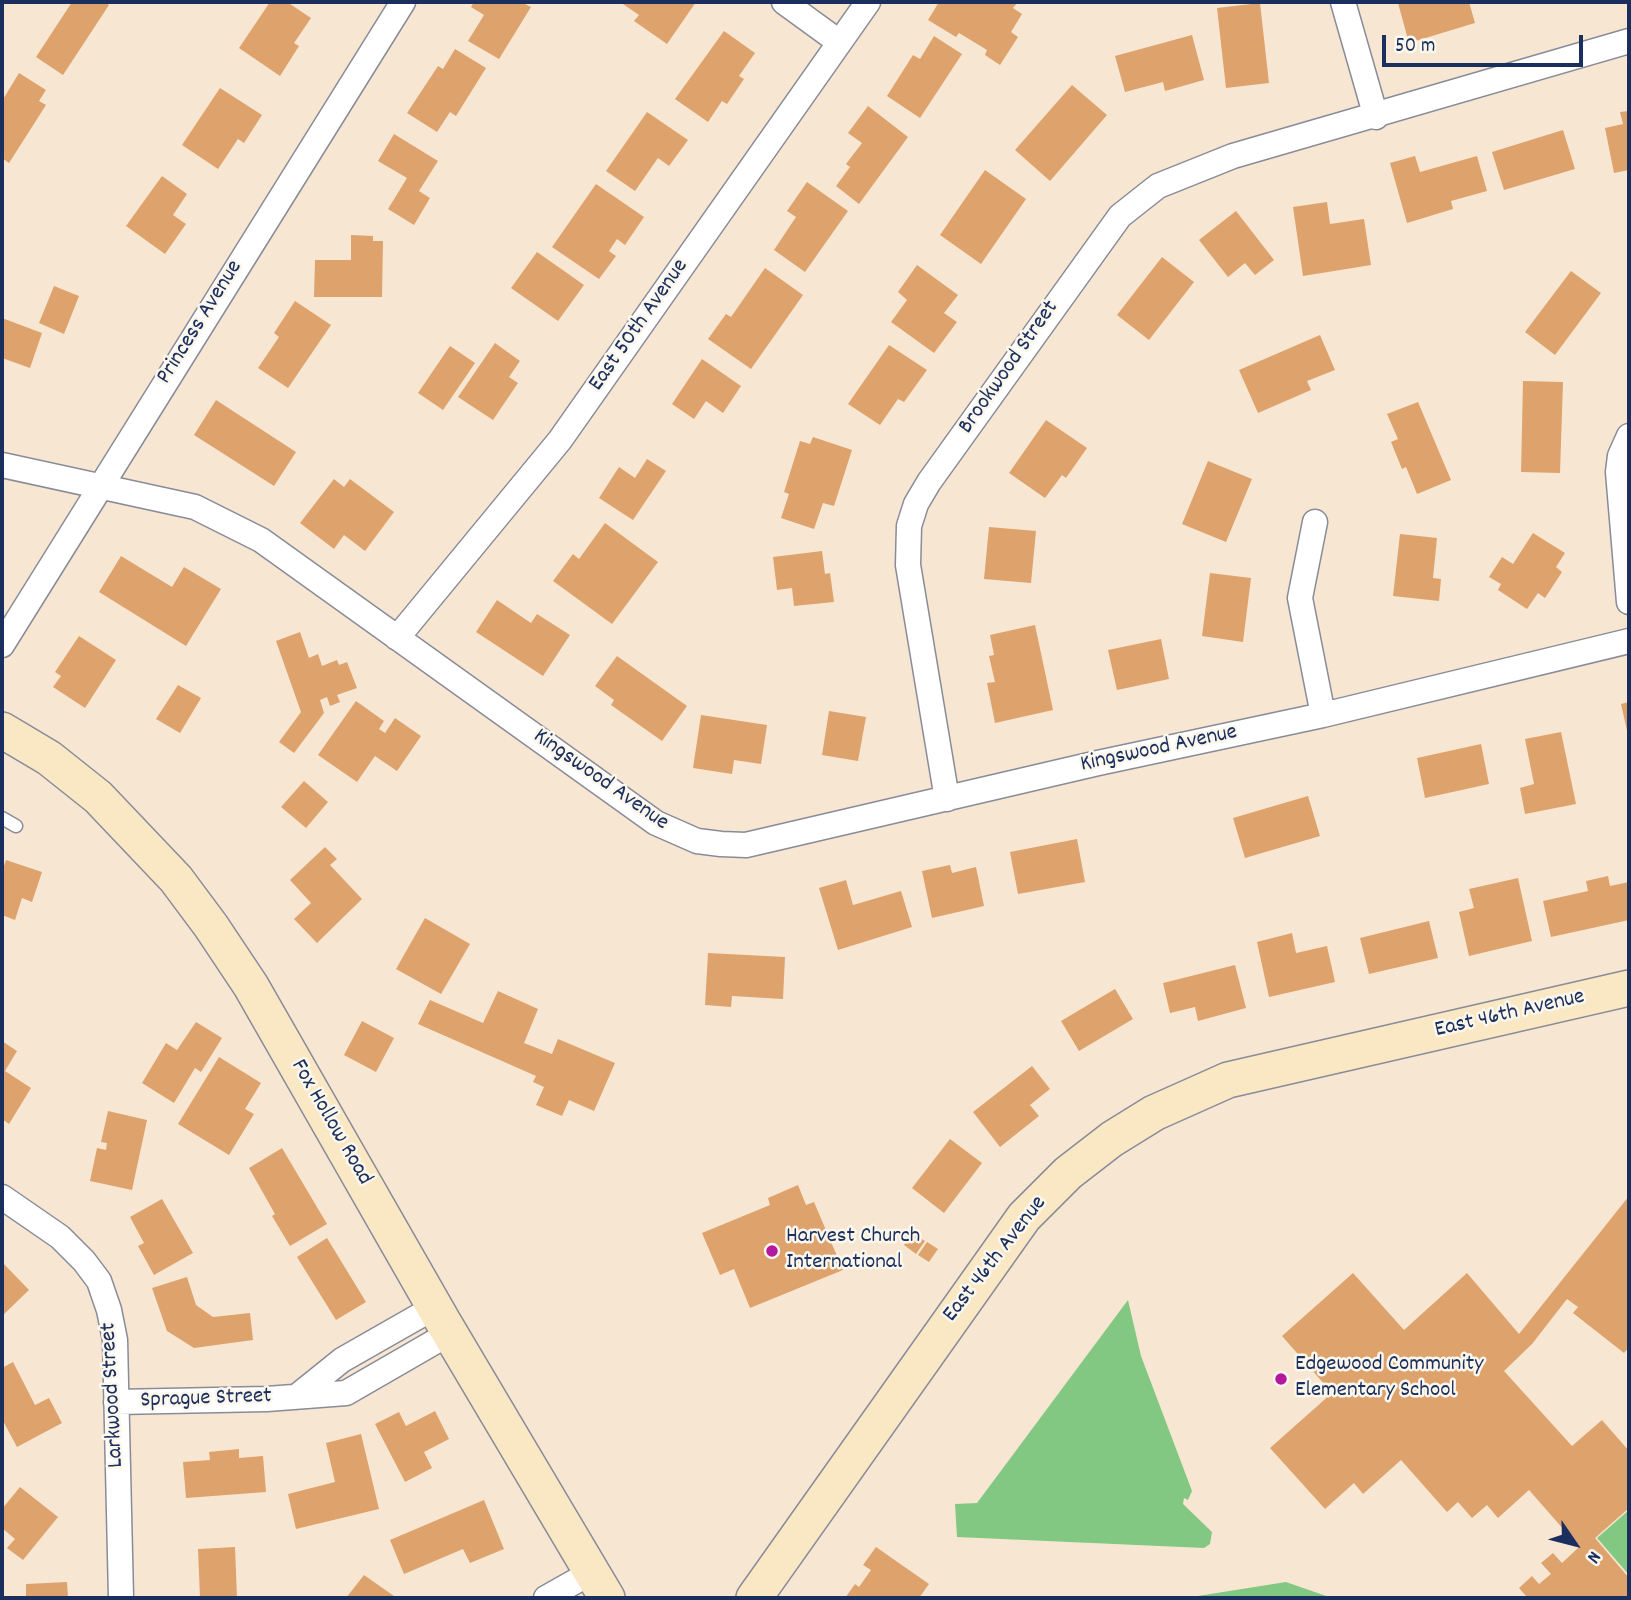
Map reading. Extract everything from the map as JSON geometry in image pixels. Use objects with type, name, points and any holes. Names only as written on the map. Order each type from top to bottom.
[{"type":"street","name":"Princess Avenue","points":[[2,645],[403,2]]},
{"type":"street","points":[[785,2],[839,42]]},
{"type":"street","name":"East 50th Avenue","points":[[397,638],[560,440],[868,2]]},
{"type":"street","points":[[1343,2],[1376,117]]},
{"type":"street","name":"Brookwood Street","points":[[947,799],[908,565],[909,526],[916,504],[929,482],[1120,216],[1140,197],[1158,186],[1233,156],[1376,117],[1629,41]]},
{"type":"street","points":[[1629,436],[1620,456],[1618,472],[1629,602]]},
{"type":"street","name":"Kingswood Avenue","points":[[2,465],[16,470],[100,484],[195,507],[261,540],[656,823],[696,841],[746,845],[1323,715],[1629,641]]},
{"type":"street","points":[[1315,522],[1301,582],[1300,598],[1323,715]]},
{"type":"street","name":"Fox Hollow Road","points":[[2,730],[49,758],[98,797],[176,879],[251,985],[442,1320],[599,1585],[546,1598]]},
{"type":"street","name":"East 46th Avenue","points":[[754,1598],[1024,1217],[1068,1173],[1112,1139],[1154,1113],[1228,1080],[1629,988]]},
{"type":"street","name":"Larkwood Street","points":[[2,1197],[60,1237],[99,1281],[109,1310],[115,1340],[121,1598]]},
{"type":"street","name":"Sprague Street","points":[[116,1402],[346,1393],[442,1320]]},
{"type":"lane","points":[[2,818],[16,826]]},
{"type":"green space","points":[[1128,1300],[1141,1356],[1192,1491],[1188,1500],[1184,1498],[1183,1504],[1212,1532],[1210,1544],[1204,1548],[957,1537],[955,1504],[977,1503]]},
{"type":"green space","points":[[1629,1510],[1629,1575],[1597,1538]]},
{"type":"green space","points":[[1286,1582],[1332,1598],[1185,1598]]},
{"type":"building","points":[[72,2],[104,2],[109,5],[63,75],[36,57]]},
{"type":"building","points":[[270,2],[287,2],[311,18],[294,43],[299,46],[280,76],[239,48]]},
{"type":"building","points":[[474,2],[521,2],[531,7],[499,59],[468,41],[484,15],[471,7]]},
{"type":"building","points":[[620,2],[696,2],[667,44],[634,21],[639,15]]},
{"type":"building","points":[[939,2],[1018,2],[1013,8],[1022,14],[1011,32],[1018,37],[1000,65],[985,55],[987,50],[959,33],[956,37],[928,20]]},
{"type":"building","points":[[1469,2],[1475,23],[1409,43],[1398,3]]},
{"type":"building","points":[[1260,3],[1269,83],[1226,88],[1217,8]]},
{"type":"building","points":[[724,31],[755,53],[739,76],[744,79],[727,104],[722,101],[708,122],[675,99]]},
{"type":"building","points":[[1192,35],[1204,80],[1165,91],[1163,82],[1125,92],[1115,56]]},
{"type":"building","points":[[934,36],[962,54],[920,118],[887,96],[913,55],[920,59]]},
{"type":"building","points":[[455,49],[486,68],[456,116],[450,112],[437,132],[407,113],[438,66],[443,69]]},
{"type":"building","points":[[19,73],[46,90],[39,101],[46,105],[9,163],[2,158],[2,101]]},
{"type":"building","points":[[1072,85],[1107,115],[1050,181],[1015,150]]},
{"type":"building","points":[[220,88],[262,115],[244,143],[238,139],[218,169],[182,145]]},
{"type":"building","points":[[868,106],[908,137],[859,204],[836,186],[850,167],[846,164],[862,143],[848,133]]},
{"type":"building","points":[[1629,111],[1629,170],[1614,173],[1605,128],[1623,124],[1620,112]]},
{"type":"building","points":[[647,112],[688,140],[669,166],[658,158],[635,191],[606,171]]},
{"type":"building","points":[[1563,130],[1575,169],[1504,190],[1492,152]]},
{"type":"building","points":[[394,134],[438,161],[419,191],[430,198],[414,225],[388,209],[407,178],[378,161]]},
{"type":"building","points":[[1415,156],[1420,172],[1477,156],[1487,191],[1451,201],[1453,209],[1407,223],[1390,163]]},
{"type":"building","points":[[985,170],[1026,199],[981,264],[940,235]]},
{"type":"building","points":[[162,176],[187,194],[173,215],[186,224],[165,254],[126,226]]},
{"type":"building","points":[[807,182],[848,211],[805,272],[774,250],[796,217],[787,211]]},
{"type":"building","points":[[596,184],[644,217],[625,245],[617,239],[609,251],[616,256],[599,279],[552,247]]},
{"type":"building","points":[[1327,202],[1330,224],[1364,219],[1371,265],[1303,276],[1293,207]]},
{"type":"building","points":[[1236,211],[1274,260],[1255,275],[1245,263],[1228,277],[1199,240]]},
{"type":"building","points":[[351,235],[373,236],[373,241],[383,241],[382,297],[314,297],[315,260],[351,260]]},
{"type":"building","points":[[537,252],[584,285],[558,321],[511,288]]},
{"type":"building","points":[[1162,257],[1194,282],[1149,340],[1117,315]]},
{"type":"building","points":[[917,265],[958,295],[944,313],[957,322],[934,353],[891,322],[907,300],[898,292]]},
{"type":"building","points":[[765,268],[803,295],[751,369],[708,339],[726,314],[731,317]]},
{"type":"building","points":[[1571,271],[1601,293],[1555,355],[1525,332]]},
{"type":"building","points":[[54,286],[79,296],[64,334],[39,323]]},
{"type":"building","points":[[295,301],[331,325],[288,388],[258,368],[279,337],[274,333]]},
{"type":"building","points":[[2,318],[42,333],[30,368],[2,358]]},
{"type":"building","points":[[1320,335],[1335,370],[1307,381],[1311,390],[1258,413],[1239,370]]},
{"type":"building","points":[[495,343],[520,361],[509,377],[518,383],[493,420],[458,397]]},
{"type":"building","points":[[889,345],[927,370],[904,402],[898,399],[880,425],[848,404]]},
{"type":"building","points":[[450,346],[475,363],[443,410],[418,393]]},
{"type":"building","points":[[702,359],[741,386],[723,413],[706,401],[694,419],[672,404]]},
{"type":"building","points":[[1523,381],[1563,382],[1560,473],[1521,472]]},
{"type":"building","points":[[216,400],[296,452],[274,486],[194,435]]},
{"type":"building","points":[[1418,402],[1451,480],[1417,494],[1406,467],[1402,469],[1391,442],[1398,439],[1387,414]]},
{"type":"building","points":[[1046,420],[1087,448],[1066,478],[1062,475],[1045,498],[1009,473]]},
{"type":"building","points":[[813,437],[852,450],[834,506],[823,503],[814,529],[781,518],[789,494],[784,492],[800,441],[810,444]]},
{"type":"building","points":[[647,459],[666,471],[633,520],[599,498],[619,467],[635,478]]},
{"type":"building","points":[[1208,461],[1252,479],[1226,542],[1182,524]]},
{"type":"building","points":[[334,479],[344,487],[350,479],[394,512],[365,551],[344,535],[334,549],[300,523]]},
{"type":"building","points":[[605,523],[658,562],[612,624],[553,581],[573,554],[579,559]]},
{"type":"building","points":[[989,527],[1036,531],[1031,583],[984,579]]},
{"type":"building","points":[[1533,533],[1565,553],[1556,567],[1562,572],[1545,598],[1538,593],[1527,609],[1498,590],[1501,584],[1489,577],[1502,557],[1513,564]]},
{"type":"building","points":[[1400,534],[1437,538],[1433,578],[1441,579],[1439,601],[1393,596]]},
{"type":"building","points":[[822,551],[825,574],[830,573],[834,602],[794,606],[792,588],[777,590],[773,557]]},
{"type":"building","points":[[121,556],[172,587],[184,567],[221,589],[186,646],[99,592]]},
{"type":"building","points":[[1210,573],[1251,578],[1243,642],[1202,636]]},
{"type":"building","points":[[497,600],[531,623],[537,614],[570,635],[543,676],[476,632]]},
{"type":"building","points":[[1035,625],[1053,710],[995,723],[987,683],[995,682],[989,656],[994,655],[990,635]]},
{"type":"building","points":[[300,632],[309,658],[318,654],[322,666],[337,660],[339,665],[347,662],[357,688],[337,695],[340,702],[330,706],[327,697],[320,700],[324,713],[294,753],[279,742],[301,712],[276,641]]},
{"type":"building","points":[[79,636],[116,660],[85,708],[53,687],[61,676],[55,672]]},
{"type":"building","points":[[1161,639],[1169,679],[1117,690],[1108,650]]},
{"type":"building","points":[[617,656],[687,706],[662,741],[611,705],[614,700],[595,686]]},
{"type":"building","points":[[178,685],[201,698],[180,733],[156,719]]},
{"type":"building","points":[[356,701],[384,721],[379,729],[385,733],[395,718],[421,736],[397,771],[375,756],[357,782],[318,755]]},
{"type":"building","points":[[1629,702],[1629,735],[1628,735],[1621,704]]},
{"type":"building","points":[[829,711],[866,717],[858,761],[822,755]]},
{"type":"building","points":[[701,715],[767,725],[761,764],[734,760],[732,774],[693,768]]},
{"type":"building","points":[[1561,732],[1576,804],[1525,814],[1520,788],[1534,784],[1525,739]]},
{"type":"building","points":[[1481,744],[1489,784],[1425,798],[1417,758]]},
{"type":"building","points":[[304,781],[328,802],[306,828],[281,807]]},
{"type":"building","points":[[1308,796],[1320,836],[1245,858],[1233,818]]},
{"type":"building","points":[[1077,839],[1085,882],[1018,894],[1010,852]]},
{"type":"building","points":[[325,847],[337,859],[330,865],[362,899],[317,943],[294,919],[311,903],[290,880]]},
{"type":"building","points":[[6,860],[42,872],[32,902],[22,898],[15,920],[2,915],[2,872]]},
{"type":"building","points":[[950,865],[952,873],[976,867],[984,906],[932,918],[922,871]]},
{"type":"building","points":[[1608,876],[1610,886],[1629,882],[1629,920],[1551,937],[1543,901],[1588,891],[1586,881]]},
{"type":"building","points":[[1518,878],[1532,941],[1469,956],[1459,912],[1474,908],[1469,889]]},
{"type":"building","points":[[846,880],[853,905],[901,891],[912,927],[838,950],[819,888]]},
{"type":"building","points":[[425,918],[470,944],[441,994],[396,969]]},
{"type":"building","points":[[1429,921],[1438,958],[1369,974],[1360,938]]},
{"type":"building","points":[[1292,933],[1296,953],[1327,946],[1335,982],[1269,997],[1257,942]]},
{"type":"building","points":[[708,953],[785,957],[783,999],[732,996],[731,1007],[705,1005]]},
{"type":"building","points":[[1235,965],[1246,1008],[1198,1021],[1195,1007],[1170,1013],[1163,983]]},
{"type":"building","points":[[1115,989],[1133,1019],[1079,1051],[1061,1021]]},
{"type":"building","points":[[498,991],[538,1009],[524,1043],[552,1054],[558,1039],[615,1063],[594,1111],[569,1100],[562,1116],[536,1105],[544,1087],[533,1082],[536,1076],[418,1024],[430,1000],[483,1023]]},
{"type":"building","points":[[362,1021],[394,1038],[376,1072],[344,1055]]},
{"type":"building","points":[[196,1022],[222,1038],[201,1072],[195,1068],[174,1103],[142,1083],[166,1043],[177,1050]]},
{"type":"building","points":[[2,1041],[17,1051],[5,1071],[31,1088],[9,1124],[2,1119]]},
{"type":"building","points":[[219,1057],[261,1083],[245,1109],[254,1114],[229,1155],[178,1124]]},
{"type":"building","points":[[1032,1066],[1050,1089],[1030,1105],[1039,1116],[1000,1147],[973,1112]]},
{"type":"building","points":[[108,1111],[147,1120],[132,1190],[90,1181],[97,1148],[106,1150],[107,1143],[101,1142]]},
{"type":"building","points":[[950,1139],[982,1163],[944,1213],[912,1188]]},
{"type":"building","points":[[282,1148],[327,1224],[290,1246],[249,1168]]},
{"type":"building","name":"Harvest Church International","points":[[798,1185],[806,1205],[814,1202],[843,1270],[750,1308],[734,1269],[720,1275],[702,1233],[770,1205],[768,1198]]},
{"type":"building","points":[[1629,1196],[1629,1347],[1624,1353],[1573,1313],[1578,1307],[1567,1299],[1532,1344],[1504,1371],[1572,1446],[1602,1420],[1629,1451],[1629,1508],[1595,1538],[1629,1578],[1629,1598],[1524,1598],[1526,1596],[1519,1588],[1532,1576],[1539,1584],[1551,1574],[1541,1563],[1553,1553],[1562,1563],[1579,1547],[1529,1490],[1498,1518],[1487,1505],[1472,1518],[1458,1502],[1447,1512],[1401,1460],[1363,1494],[1354,1483],[1325,1509],[1270,1448],[1332,1393],[1282,1336],[1353,1273],[1404,1330],[1467,1273],[1519,1334]]},
{"type":"building","points":[[162,1199],[193,1253],[154,1275],[138,1246],[144,1243],[130,1217]]},
{"type":"building","points":[[912,1233],[925,1241],[916,1254],[904,1245]]},
{"type":"building","points":[[327,1238],[366,1302],[336,1320],[297,1257]]},
{"type":"building","points":[[927,1242],[938,1249],[929,1262],[918,1255]]},
{"type":"building","points":[[2,1262],[29,1290],[2,1316]]},
{"type":"building","points":[[187,1277],[196,1305],[213,1317],[250,1313],[253,1340],[194,1348],[167,1331],[152,1288]]},
{"type":"building","points":[[13,1362],[35,1405],[49,1398],[62,1423],[17,1447],[2,1419],[2,1368]]},
{"type":"building","points":[[435,1411],[449,1439],[424,1452],[432,1468],[405,1482],[375,1424],[399,1412],[406,1426]]},
{"type":"building","points":[[361,1434],[379,1509],[296,1529],[288,1494],[335,1482],[326,1443]]},
{"type":"building","points":[[239,1449],[239,1458],[263,1456],[266,1492],[186,1498],[183,1462],[210,1460],[209,1452]]},
{"type":"building","points":[[20,1487],[58,1517],[23,1560],[7,1548],[15,1539],[2,1528],[2,1509]]},
{"type":"building","points":[[484,1500],[504,1549],[470,1563],[463,1549],[404,1574],[390,1540]]},
{"type":"building","points":[[235,1547],[237,1598],[200,1598],[198,1549]]},
{"type":"building","points":[[876,1547],[929,1584],[919,1598],[845,1598],[855,1584],[859,1587],[871,1570],[863,1565]]},
{"type":"building","points":[[364,1575],[394,1596],[346,1598]]},
{"type":"building","points":[[67,1582],[68,1598],[26,1598],[26,1584]]},
{"type":"place","name":"Harvest Church International","points":[[772,1251]]},
{"type":"place","name":"Edgewood Community Elementary School","points":[[1281,1379]]}]
